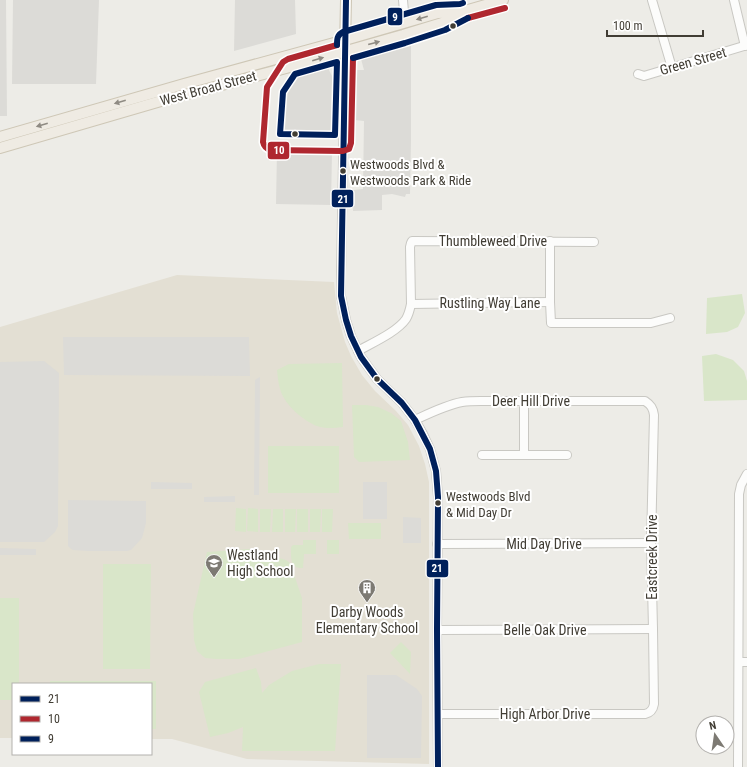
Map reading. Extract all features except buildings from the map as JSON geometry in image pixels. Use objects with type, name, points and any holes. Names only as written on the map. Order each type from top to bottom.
[{"type":"main road","points":[[345,46],[346,0]]},
{"type":"main road","name":"West Broad Street","points":[[0,137],[184,84],[345,46],[403,35],[442,23],[461,12],[501,0]]},
{"type":"main road","name":"West Broad Street","points":[[0,148],[161,101],[290,67],[405,23],[438,13],[461,12]]},
{"type":"street","points":[[403,0],[405,23]]},
{"type":"street","points":[[652,0],[672,68]]},
{"type":"street","points":[[734,0],[746,45]]},
{"type":"street","name":"Green Street","points":[[638,74],[644,76],[746,45]]},
{"type":"street","points":[[345,46],[341,251],[342,296],[346,320],[358,351],[377,379],[402,403],[415,420],[430,449],[436,471],[438,497],[438,767]]},
{"type":"street","name":"Thumbleweed Drive","points":[[411,304],[411,243],[414,240],[594,242]]},
{"type":"street","points":[[550,242],[550,302]]},
{"type":"street","name":"Rustling Way Lane","points":[[411,304],[550,302],[551,323],[651,323],[670,318]]},
{"type":"street","points":[[358,351],[399,326],[410,311],[411,304]]},
{"type":"street","points":[[524,401],[524,455]]},
{"type":"street","name":"Deer Hill Drive","points":[[415,420],[445,407],[463,402],[645,401],[650,404]]},
{"type":"street","name":"Eastcreek Drive","points":[[650,404],[654,415],[651,543],[654,704],[651,711]]},
{"type":"street","points":[[482,455],[567,456]]},
{"type":"street","points":[[738,767],[743,662],[743,561],[739,494],[741,485],[747,474]]},
{"type":"street","name":"Mid Day Drive","points":[[437,544],[651,543]]},
{"type":"street","name":"Belle Oak Drive","points":[[437,630],[653,629]]},
{"type":"street","name":"High Arbor Drive","points":[[438,714],[644,714],[651,711]]},
{"type":"shaded area","points":[[0,0],[6,0],[7,116],[0,116]]},
{"type":"shaded area","points":[[13,0],[99,0],[96,84],[12,84]]},
{"type":"shaded area","points":[[235,0],[295,0],[296,34],[234,51]]},
{"type":"shaded area","points":[[411,45],[410,194],[406,194],[405,197],[392,194],[382,195],[382,210],[353,211],[354,190],[363,189],[364,121],[355,120],[355,70],[364,70],[361,59]]},
{"type":"shaded area","points":[[328,68],[332,76],[332,131],[326,134],[283,132],[286,80]]},
{"type":"shaded area","points":[[277,151],[332,152],[331,205],[276,204]]},
{"type":"shaded area","name":"Westland High School","points":[[177,275],[334,282],[337,313],[345,342],[351,356],[362,375],[375,391],[408,425],[419,446],[429,482],[429,764],[247,759],[172,739],[152,739],[152,683],[12,683],[12,738],[0,738],[0,327]]},
{"type":"shaded area","points":[[63,337],[249,337],[250,376],[64,375]]},
{"type":"shaded area","points":[[44,361],[59,373],[58,526],[55,532],[44,542],[0,542],[0,362]]},
{"type":"shaded area","points":[[260,377],[259,495],[254,495],[255,380]]},
{"type":"shaded area","points":[[151,482],[192,483],[192,489],[151,489]]},
{"type":"shaded area","points":[[363,482],[387,482],[387,519],[363,519]]},
{"type":"shaded area","points":[[235,496],[235,502],[204,502],[204,497]]},
{"type":"shaded area","points":[[68,500],[146,501],[146,523],[142,538],[131,550],[127,551],[73,550],[68,546]]},
{"type":"shaded area","points":[[403,517],[421,518],[421,543],[403,543]]},
{"type":"shaded area","points":[[0,548],[36,549],[36,555],[0,555]]},
{"type":"shaded area","points":[[367,675],[396,675],[417,689],[422,696],[421,758],[367,758]]},
{"type":"green space","points":[[742,294],[745,313],[738,327],[727,332],[706,334],[707,298]]},
{"type":"green space","points":[[716,354],[733,360],[744,371],[747,381],[747,400],[704,401],[702,356]]},
{"type":"green space","points":[[342,363],[343,427],[327,428],[313,424],[299,415],[282,395],[277,370],[289,364]]},
{"type":"green space","points":[[352,405],[378,407],[391,413],[401,421],[408,442],[410,460],[359,462],[354,457]]},
{"type":"green space","points":[[268,446],[339,446],[339,493],[268,493]]},
{"type":"green space","points":[[236,508],[246,509],[246,532],[235,531]]},
{"type":"green space","points":[[248,508],[258,509],[258,532],[247,531]]},
{"type":"green space","points":[[260,509],[271,509],[270,532],[260,532]]},
{"type":"green space","points":[[273,509],[283,509],[283,532],[272,532]]},
{"type":"green space","points":[[285,509],[296,509],[295,532],[285,532]]},
{"type":"green space","points":[[297,509],[308,509],[308,532],[297,532]]},
{"type":"green space","points":[[310,509],[321,509],[320,532],[310,532]]},
{"type":"green space","points":[[322,509],[333,509],[332,532],[322,532]]},
{"type":"green space","points":[[348,523],[381,523],[381,539],[349,539]]},
{"type":"green space","points":[[303,540],[316,540],[316,554],[304,554],[303,568],[297,568],[294,566],[292,561],[291,547],[293,545],[303,545]]},
{"type":"green space","points":[[327,540],[339,540],[339,554],[327,554]]},
{"type":"green space","points":[[249,549],[286,560],[290,563],[302,598],[302,642],[239,659],[205,658],[197,651],[194,640],[193,614],[207,552]]},
{"type":"green space","points":[[103,564],[151,564],[150,669],[103,669]]},
{"type":"green space","points":[[0,598],[19,598],[19,683],[12,683],[12,700],[0,700]]},
{"type":"green space","points":[[401,642],[411,652],[410,674],[390,653]]},
{"type":"green space","points":[[319,664],[341,664],[335,751],[242,751],[243,727],[228,733],[210,737],[199,692],[205,682],[256,668],[261,682],[262,693],[269,685],[292,671]]},
{"type":"green space","points":[[50,681],[156,681],[156,729],[152,729],[152,683],[50,683]]},
{"type":"transit line","name":"21","points":[[346,0],[341,296],[351,336],[361,357],[377,379],[402,403],[415,420],[430,449],[436,471],[438,497],[438,767]]},
{"type":"transit line","name":"9","points":[[337,45],[338,37],[343,32],[436,5],[463,3]]},
{"type":"transit line","name":"10","points":[[468,18],[505,8]]},
{"type":"transit line","name":"9","points":[[353,58],[445,30],[468,18]]},
{"type":"transit line","name":"10","points":[[337,45],[288,59],[283,62],[267,87],[263,142],[267,148],[271,150],[343,151],[349,149],[351,143],[353,58]]},
{"type":"transit line","name":"9","points":[[337,62],[335,135],[280,134],[283,92],[295,74],[337,62]]},
{"type":"place","name":"Westwoods Blvd & Westwoods Park & Ride","points":[[343,171]]},
{"type":"place","name":"Westwoods Blvd & Mid Day Dr","points":[[438,503]]},
{"type":"place","name":"Westland High School","points":[[214,578]]},
{"type":"place","name":"Darby Woods Elementary School","points":[[367,603]]}]
